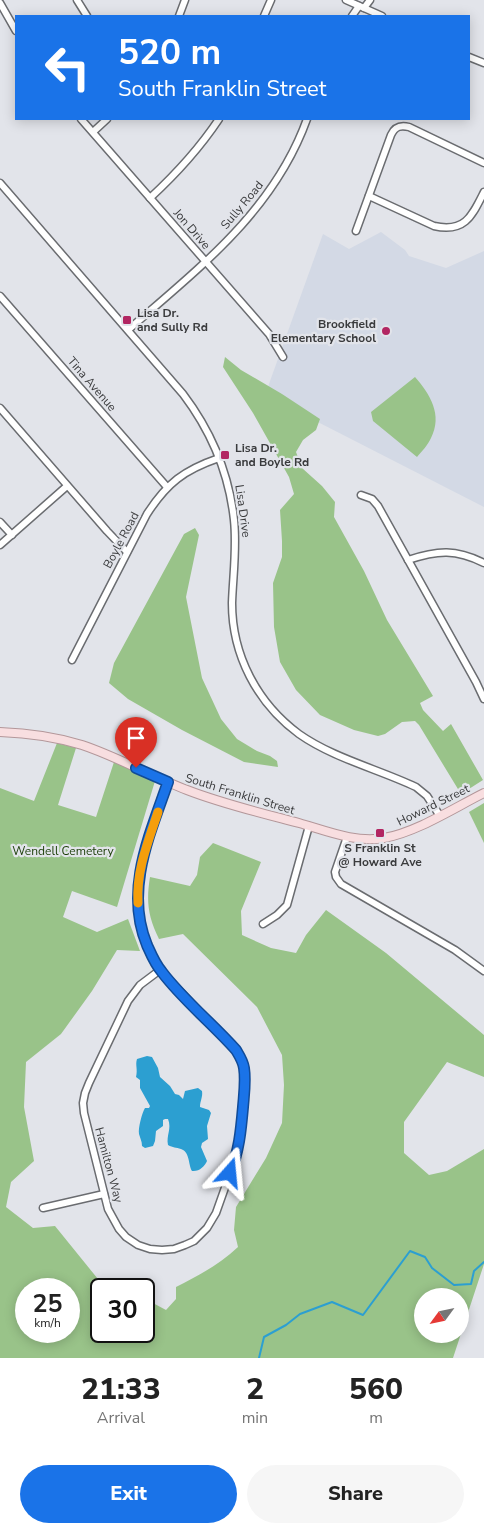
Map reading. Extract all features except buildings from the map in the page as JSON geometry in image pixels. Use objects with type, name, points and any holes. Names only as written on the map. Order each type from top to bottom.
[{"type":"main road","name":"South Franklin Street","points":[[0,732],[50,737],[81,745],[213,799],[347,837],[362,839]]},
{"type":"main road","name":"Howard Street","points":[[362,839],[382,838],[402,833],[484,793]]},
{"type":"street","points":[[77,0],[86,15]]},
{"type":"street","points":[[179,15],[185,0]]},
{"type":"street","points":[[264,15],[271,0]]},
{"type":"street","points":[[346,0],[380,15]]},
{"type":"street","points":[[353,15],[370,0]]},
{"type":"street","points":[[0,3],[15,29]]},
{"type":"street","points":[[470,57],[484,63]]},
{"type":"street","name":"Jon Drive","points":[[82,120],[269,334],[283,357]]},
{"type":"street","points":[[92,132],[106,120]]},
{"type":"street","points":[[150,198],[184,165],[218,120]]},
{"type":"street","name":"Sully Road","points":[[128,330],[206,261],[240,228],[270,190],[293,152],[307,120]]},
{"type":"street","points":[[356,231],[393,130],[398,126],[409,126],[484,162]]},
{"type":"street","name":"Lisa Drive","points":[[0,183],[172,380],[204,425],[220,458],[229,489],[234,519],[236,547],[232,602],[235,635],[244,664],[256,689],[266,704],[299,734],[326,750],[416,787],[427,796],[440,816]]},
{"type":"street","points":[[369,196],[434,226],[445,229],[458,226],[470,218],[484,192]]},
{"type":"street","name":"Tina Avenue","points":[[0,296],[167,487]]},
{"type":"street","points":[[0,408],[127,552]]},
{"type":"street","name":"Boyle Road","points":[[72,660],[147,514],[167,487],[188,472],[220,458]]},
{"type":"street","points":[[0,544],[67,486]]},
{"type":"street","points":[[361,494],[372,499],[378,506],[476,682],[484,700]]},
{"type":"street","points":[[0,522],[12,535]]},
{"type":"street","points":[[408,560],[436,552],[454,552],[484,563]]},
{"type":"street","points":[[476,682],[483,678]]},
{"type":"street","name":"Hamilton Way","points":[[160,970],[140,985],[128,1001],[88,1083],[85,1093],[84,1113],[104,1194],[113,1220],[126,1237],[138,1245],[162,1250],[174,1249],[194,1241],[208,1228],[216,1212],[238,1151],[245,1089],[241,1058],[229,1042],[160,970],[144,937],[139,919],[137,901],[142,861],[168,782]]},
{"type":"street","points":[[263,924],[277,915],[287,905],[309,826]]},
{"type":"street","points":[[347,837],[335,872],[341,884],[454,950],[484,971]]},
{"type":"street","points":[[43,1208],[104,1194]]},
{"type":"shaded area","name":"Brookfield Elementary School","points":[[381,232],[405,250],[409,256],[446,268],[484,251],[484,507],[265,395],[323,234],[349,249]]},
{"type":"green space","points":[[225,357],[241,370],[320,419],[316,430],[303,440],[296,452],[302,468],[322,486],[335,502],[334,517],[364,571],[387,620],[433,696],[420,703],[423,710],[443,731],[451,724],[483,780],[461,794],[415,721],[402,722],[385,734],[378,736],[354,730],[320,715],[296,690],[280,662],[274,627],[273,583],[282,557],[280,510],[294,494],[289,477],[253,413],[223,367]]},
{"type":"green space","points":[[415,377],[430,398],[436,421],[430,441],[417,457],[373,421],[371,412]]},
{"type":"green space","points":[[195,528],[199,535],[186,597],[202,678],[221,719],[237,739],[257,751],[270,756],[277,761],[278,767],[244,762],[128,699],[109,683],[114,663],[184,534]]},
{"type":"green space","name":"Wendell Cemetery","points":[[57,743],[76,748],[58,805],[96,817],[114,762],[155,781],[117,907],[72,891],[63,917],[97,932],[128,919],[140,951],[117,950],[92,991],[61,1034],[26,1062],[24,1107],[34,1161],[11,1182],[6,1207],[33,1228],[55,1226],[97,1278],[90,1278],[90,1343],[155,1343],[155,1304],[166,1310],[176,1299],[176,1287],[224,1259],[238,1247],[234,1230],[236,1207],[266,1158],[282,1123],[284,1085],[282,1055],[257,1007],[183,934],[159,939],[150,916],[148,894],[150,877],[190,886],[197,875],[200,857],[213,843],[261,862],[241,911],[242,935],[271,948],[296,953],[306,935],[326,910],[386,953],[484,1035],[484,1077],[447,1062],[404,1122],[404,1153],[429,1175],[447,1171],[484,1149],[484,1264],[469,1309],[469,1288],[414,1288],[414,1343],[458,1343],[453,1358],[0,1358],[0,788],[34,801]]},
{"type":"green space","points":[[484,803],[484,843],[469,812]]},
{"type":"water","points":[[147,1056],[152,1057],[160,1077],[170,1086],[175,1094],[183,1099],[185,1091],[198,1088],[202,1091],[200,1107],[209,1110],[211,1113],[207,1126],[208,1139],[202,1143],[201,1147],[207,1161],[199,1170],[192,1171],[184,1151],[168,1145],[168,1119],[163,1120],[163,1126],[156,1131],[153,1146],[145,1148],[142,1146],[139,1134],[140,1124],[145,1108],[150,1106],[140,1088],[140,1080],[136,1077],[136,1063],[137,1059]]},
{"type":"waterway","points":[[259,1358],[264,1337],[286,1325],[300,1314],[332,1302],[363,1315],[410,1251],[425,1257],[432,1268],[454,1285],[471,1284],[474,1271],[484,1262]]},
{"type":"slow traffic","points":[[138,903],[138,882],[142,861],[158,812]]},
{"type":"place","name":"Lisa Dr. and Sully Rd","points":[[127,320]]},
{"type":"place","name":"Brookfield Elementary School","points":[[386,331]]},
{"type":"place","name":"Lisa Dr. and Boyle Rd","points":[[225,455]]},
{"type":"place","name":"S Franklin St @ Howard Ave","points":[[380,833]]},
{"type":"route","points":[[136,768],[168,782],[142,861],[138,882],[137,901],[144,937],[150,953],[160,970],[236,1050],[244,1067],[245,1089],[240,1138],[238,1151],[230,1173]]}]
